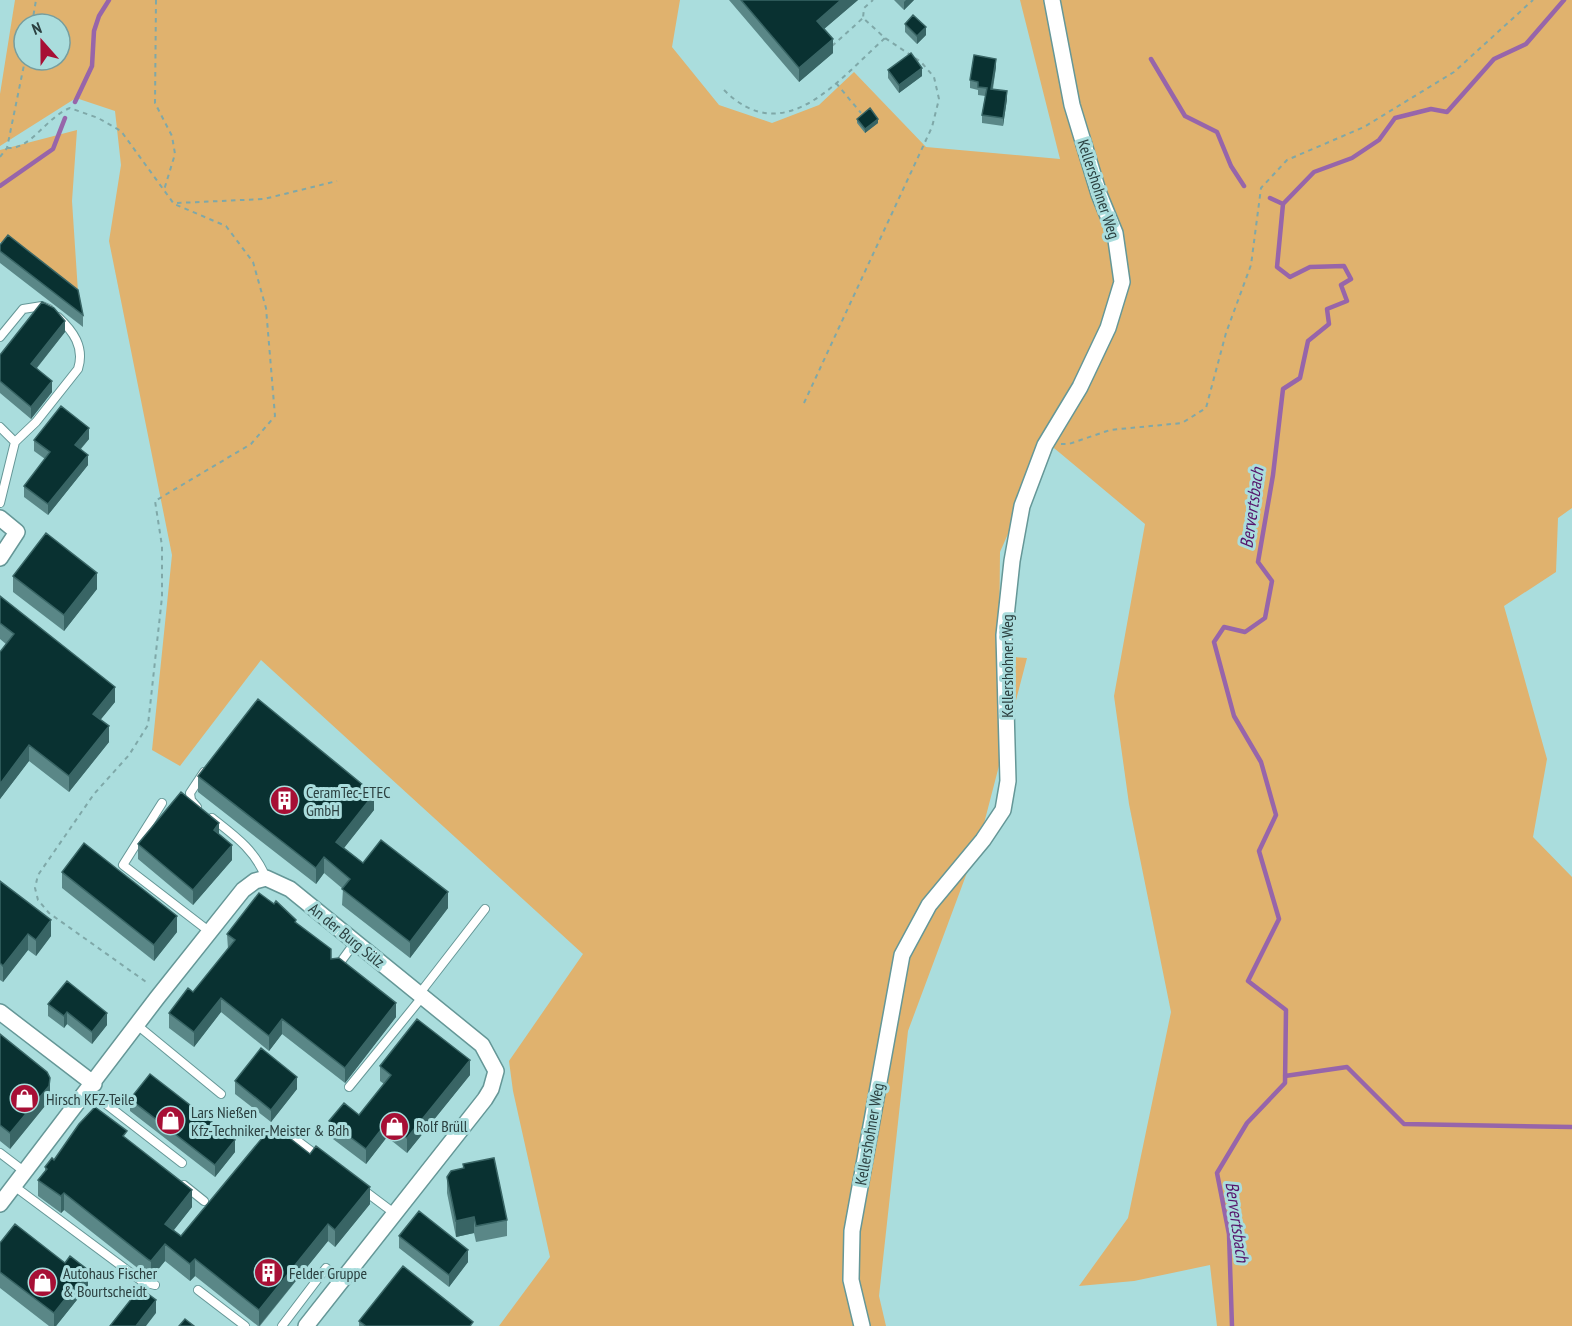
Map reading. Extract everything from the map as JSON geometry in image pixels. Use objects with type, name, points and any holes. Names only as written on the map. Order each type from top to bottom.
[{"type":"street","name":"Kellershohner Weg","points":[[862,1326],[852,1280],[852,1231],[889,1015],[902,956],[928,905],[983,840],[1003,810],[1008,781],[1004,635],[1012,561],[1022,506],[1045,445],[1108,328],[1122,282],[1120,255],[1115,233],[1099,194],[1072,105],[1052,0]]},
{"type":"street","points":[[0,518],[17,532],[0,558]]},
{"type":"street","points":[[0,1204],[87,1097],[161,993],[243,890],[255,881],[266,878]]},
{"type":"street","name":"An der Burg Sülz","points":[[266,878],[290,889],[421,994],[482,1046],[496,1071],[491,1089],[485,1099],[306,1326]]},
{"type":"street","points":[[2,1018],[87,1097]]},
{"type":"lane","points":[[0,337],[23,309],[42,306],[74,332],[81,359],[78,369],[36,422],[15,442],[0,503]]},
{"type":"lane","points":[[0,427],[15,442]]},
{"type":"lane","points":[[207,769],[190,793],[191,800],[245,845],[259,860],[266,878]]},
{"type":"lane","points":[[162,803],[123,865],[210,932]]},
{"type":"lane","points":[[349,1087],[485,909]]},
{"type":"lane","points":[[335,969],[356,941]]},
{"type":"lane","points":[[137,1025],[221,1094]]},
{"type":"lane","points":[[87,1097],[182,1163]]},
{"type":"lane","points":[[291,1136],[325,1161]]},
{"type":"lane","points":[[0,1153],[25,1172]]},
{"type":"lane","points":[[177,1180],[204,1201]]},
{"type":"lane","points":[[354,1183],[394,1213]]},
{"type":"lane","points":[[14,1186],[143,1282],[155,1285]]},
{"type":"lane","points":[[282,1326],[326,1268],[341,1280]]},
{"type":"lane","points":[[198,1290],[245,1326]]},
{"type":"path","points":[[156,0],[155,103],[172,135],[175,154],[164,190]]},
{"type":"path","points":[[830,48],[863,18],[864,8],[873,0]]},
{"type":"path","points":[[1045,445],[1069,444],[1110,430],[1182,423],[1206,408],[1226,333],[1251,265],[1261,188],[1287,160],[1364,126],[1454,72],[1533,0]]},
{"type":"path","points":[[804,403],[932,126],[939,99],[934,77],[921,62],[885,38],[863,18]]},
{"type":"path","points":[[724,90],[738,104],[765,114],[789,114],[811,104],[885,38]]},
{"type":"path","points":[[0,157],[7,148],[23,72]]},
{"type":"path","points":[[835,82],[861,113]]},
{"type":"path","points":[[7,148],[25,145],[55,114],[70,108],[98,118],[121,131],[174,204],[226,226],[253,262],[266,308],[275,416],[251,444],[155,501],[162,546],[162,597],[148,724],[129,755],[88,802],[42,869],[35,888],[38,900],[49,913],[161,993]]},
{"type":"path","points":[[174,204],[264,199],[337,181]]},
{"type":"shaded area","points":[[15,0],[680,0],[672,47],[719,105],[772,123],[819,105],[854,72],[926,147],[1060,159],[1020,0],[1572,0],[1572,508],[1558,518],[1556,572],[1504,606],[1547,759],[1533,837],[1572,877],[1572,1326],[1217,1326],[1210,1265],[1134,1281],[1079,1286],[1128,1218],[1171,1012],[1129,804],[1114,696],[1145,524],[1048,443],[1000,552],[999,656],[1027,658],[981,835],[908,1031],[879,1296],[886,1326],[499,1326],[550,1257],[513,1091],[509,1061],[583,954],[261,660],[180,766],[152,750],[172,555],[109,241],[121,165],[115,111],[76,98],[0,146],[0,94],[12,19],[12,72],[72,72],[72,12],[13,12]]},
{"type":"shaded area","points":[[77,130],[72,201],[78,292],[0,242],[0,150]]},
{"type":"building","points":[[741,0],[841,0],[817,21],[833,39],[799,68]]},
{"type":"building","points":[[913,15],[926,27],[917,36],[905,24]]},
{"type":"building","points":[[911,53],[922,68],[899,85],[888,70]]},
{"type":"building","points":[[974,55],[996,59],[991,89],[1007,91],[1003,118],[982,115],[987,88],[978,87],[978,82],[970,80]]},
{"type":"building","points":[[870,108],[878,119],[865,129],[857,119]]},
{"type":"building","points":[[8,235],[78,290],[83,315],[0,251],[0,245]]},
{"type":"building","points":[[42,302],[54,308],[65,321],[31,364],[52,381],[31,407],[0,381],[0,355]]},
{"type":"building","points":[[61,406],[89,428],[75,445],[88,455],[48,504],[24,486],[50,452],[34,440]]},
{"type":"building","points":[[46,533],[97,573],[64,615],[13,576]]},
{"type":"building","points":[[0,596],[115,687],[93,714],[109,726],[69,776],[29,745],[0,784],[0,652],[14,634],[0,623]]},
{"type":"building","points":[[258,699],[374,794],[336,842],[363,863],[381,840],[448,892],[410,942],[342,889],[350,879],[324,857],[316,868],[198,776]]},
{"type":"building","points":[[181,792],[219,823],[214,830],[232,845],[193,890],[138,844]]},
{"type":"building","points":[[84,843],[177,916],[154,945],[62,872]]},
{"type":"building","points":[[0,881],[51,920],[36,940],[28,934],[3,966],[0,963]]},
{"type":"building","points":[[259,893],[274,904],[276,901],[296,920],[295,922],[331,949],[331,959],[339,958],[396,1003],[345,1068],[282,1019],[269,1036],[221,998],[194,1032],[169,1013],[188,988],[193,992],[235,940],[227,934]]},
{"type":"building","points":[[67,981],[107,1013],[92,1032],[67,1012],[64,1016],[48,1004]]},
{"type":"building","points":[[417,1019],[470,1060],[407,1138],[387,1122],[366,1149],[329,1121],[344,1103],[359,1115],[391,1075],[380,1066]]},
{"type":"building","name":"Hirsch KFZ-Teile","points":[[0,1034],[47,1072],[50,1078],[49,1086],[10,1133],[0,1125]]},
{"type":"building","points":[[261,1048],[297,1077],[271,1110],[235,1081]]},
{"type":"building","points":[[150,1074],[235,1140],[215,1165],[130,1099]]},
{"type":"building","points":[[95,1107],[127,1131],[123,1136],[192,1190],[165,1224],[181,1236],[273,1125],[310,1154],[316,1146],[370,1187],[335,1230],[328,1224],[259,1310],[195,1259],[190,1264],[165,1244],[151,1261],[149,1260],[64,1193],[61,1196],[38,1180],[52,1158],[54,1160],[79,1124]]},
{"type":"building","points":[[494,1158],[507,1220],[476,1226],[474,1217],[456,1221],[447,1177],[451,1171],[464,1168],[463,1164]]},
{"type":"building","points":[[419,1211],[468,1250],[449,1275],[399,1236]]},
{"type":"building","name":"Autohaus Fischer & Bourtscheidt","points":[[15,1224],[65,1263],[70,1256],[88,1270],[54,1313],[0,1272],[0,1243]]},
{"type":"building","points":[[403,1266],[473,1322],[470,1326],[366,1326],[359,1321]]},
{"type":"building","points":[[140,1288],[156,1300],[136,1326],[110,1326]]},
{"type":"building","points":[[185,1319],[194,1326],[179,1326]]},
{"type":"waterway","points":[[75,102],[92,66],[94,31],[99,16],[109,0]]},
{"type":"waterway","name":"Bervertsbach","points":[[1232,1326],[1229,1234],[1217,1173],[1247,1123],[1285,1083],[1286,1010],[1248,981],[1279,919],[1259,851],[1276,815],[1261,762],[1234,716],[1214,642],[1224,627],[1245,632],[1265,618],[1272,581],[1258,562],[1273,475],[1283,389],[1300,378],[1308,341],[1329,324],[1327,309],[1347,301],[1341,285],[1351,279],[1344,266],[1310,267],[1290,277],[1277,267],[1283,204],[1314,172],[1352,158],[1379,140],[1395,118],[1431,109],[1447,112],[1494,59],[1526,44],[1564,0]]},
{"type":"waterway","points":[[1151,59],[1185,116],[1217,132],[1231,166],[1244,186]]},
{"type":"waterway","points":[[0,186],[53,149],[65,118]]},
{"type":"waterway","points":[[1270,198],[1283,204]]},
{"type":"waterway","points":[[1285,1076],[1347,1067],[1404,1124],[1572,1127]]},
{"type":"place","name":"CeramTec-ETEC GmbH","points":[[285,801]]},
{"type":"place","name":"Hirsch KFZ-Teile","points":[[25,1099]]},
{"type":"place","name":"Lars Nießen Kfz-Techniker-Meister & Bdh","points":[[170,1121]]},
{"type":"place","name":"Rolf Brüll","points":[[395,1126]]},
{"type":"place","name":"Felder Gruppe","points":[[268,1273]]},
{"type":"place","name":"Autohaus Fischer & Bourtscheidt","points":[[42,1282]]}]
